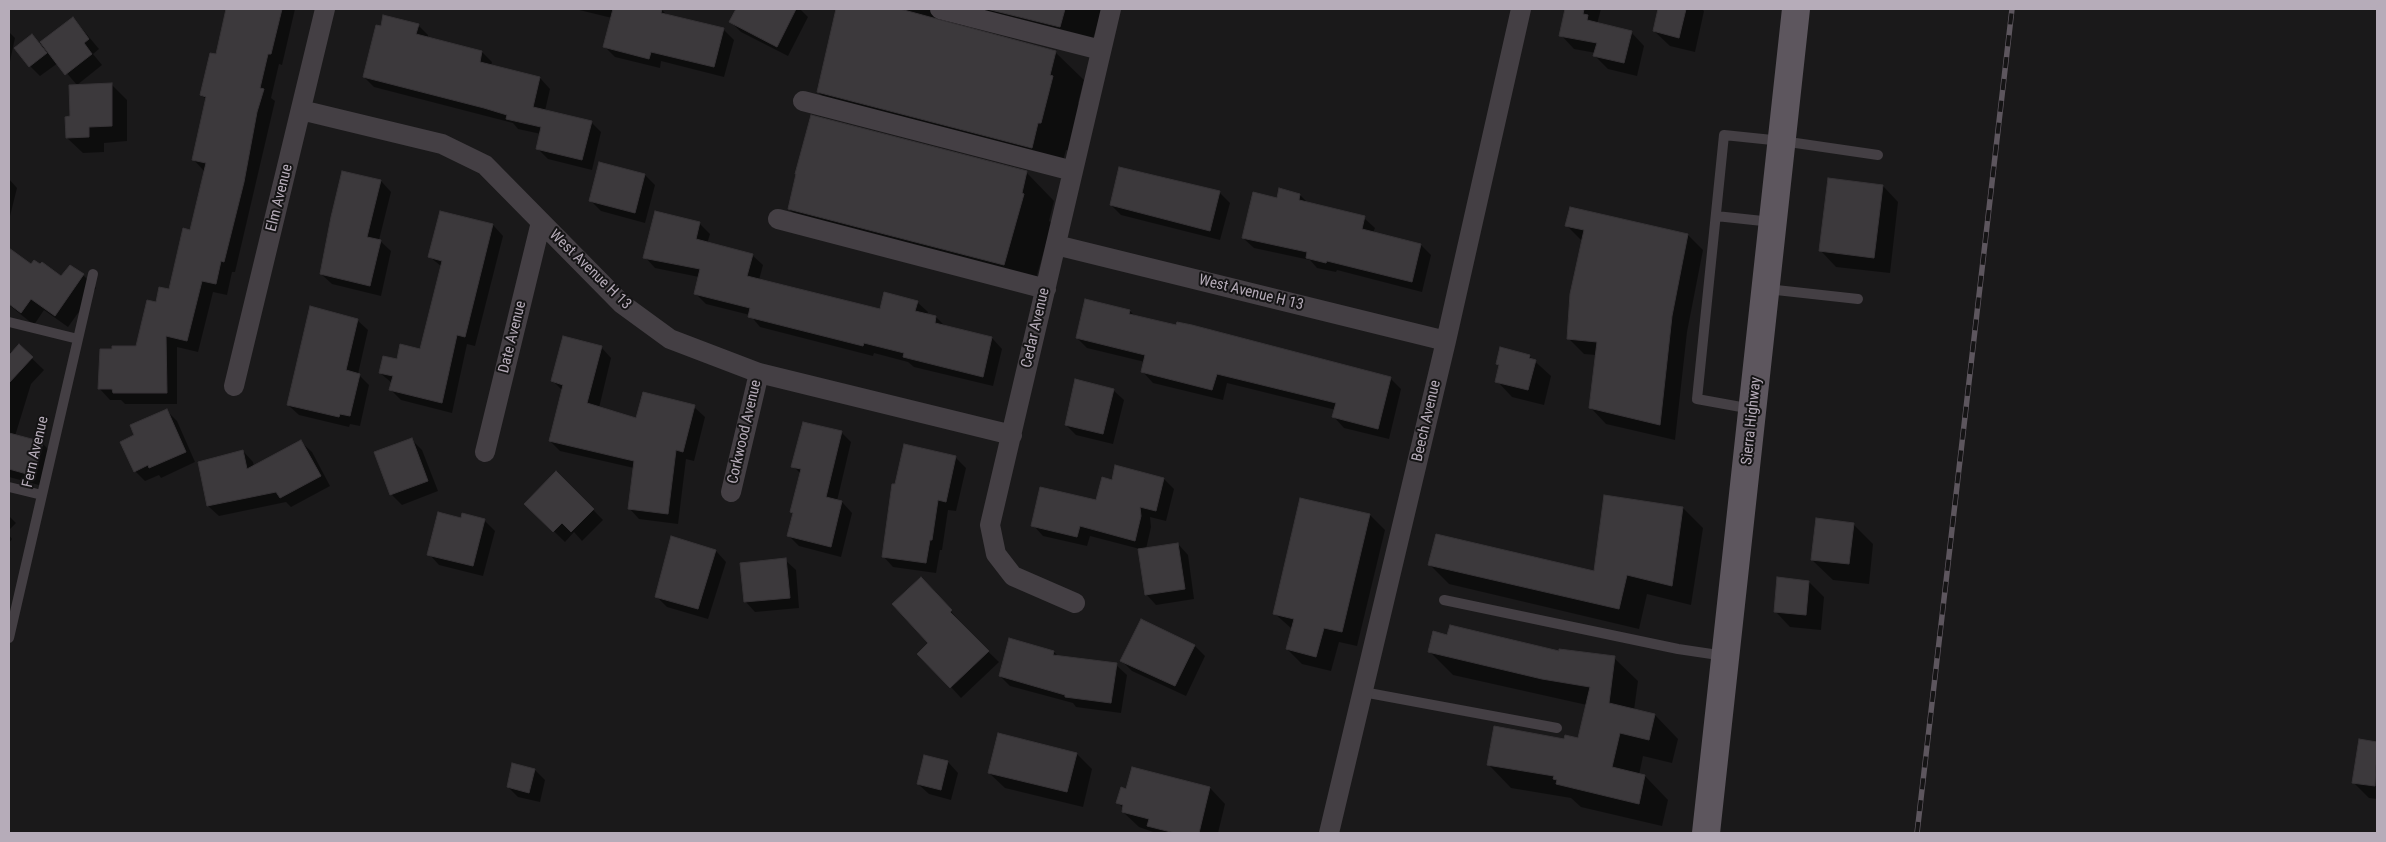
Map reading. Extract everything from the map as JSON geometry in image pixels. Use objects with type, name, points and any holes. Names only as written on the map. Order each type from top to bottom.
[{"type":"main road","name":"Sierra Highway","points":[[1706,833],[1796,9]]},
{"type":"street","name":"Elm Avenue","points":[[234,386],[325,9]]},
{"type":"street","points":[[940,9],[1101,50]]},
{"type":"street","name":"Cedar Avenue","points":[[1075,603],[1013,576],[996,554],[990,525],[1111,9]]},
{"type":"street","name":"Beech Avenue","points":[[1329,833],[1446,342],[1521,9]]},
{"type":"street","points":[[803,101],[1073,171]]},
{"type":"street","name":"West Avenue H 13","points":[[301,110],[442,144],[485,165],[622,304],[670,339],[759,372],[1012,435]]},
{"type":"street","points":[[778,220],[1046,289]]},
{"type":"street","name":"Date Avenue","points":[[485,452],[541,222]]},
{"type":"street","name":"West Avenue H 13","points":[[1056,245],[1446,342]]},
{"type":"street","name":"Corkwood Avenue","points":[[731,492],[759,372]]},
{"type":"lane","points":[[1753,409],[1697,399],[1724,135],[1782,141],[1878,155]]},
{"type":"lane","points":[[1716,216],[1773,222]]},
{"type":"lane","name":"Fern Avenue","points":[[9,638],[93,274]]},
{"type":"lane","points":[[1766,288],[1858,299]]},
{"type":"lane","points":[[9,322],[78,339]]},
{"type":"lane","points":[[9,487],[42,495]]},
{"type":"lane","points":[[1444,600],[1678,649],[1726,656]]},
{"type":"lane","points":[[1363,692],[1557,728]]},
{"type":"building","points":[[226,9],[282,9],[260,88],[264,89],[257,112],[244,182],[224,262],[221,261],[216,284],[202,281],[187,341],[166,336],[167,393],[113,393],[112,389],[98,389],[100,349],[112,349],[112,346],[136,346],[147,300],[156,302],[159,287],[169,289],[183,228],[190,230],[206,163],[192,160],[206,97],[200,95],[210,53],[216,54]]},
{"type":"building","points":[[613,9],[662,9],[661,13],[724,28],[714,67],[651,52],[649,59],[603,47]]},
{"type":"building","points":[[736,9],[796,9],[777,47],[729,22]]},
{"type":"building","points":[[836,9],[900,9],[1056,51],[1050,75],[1053,76],[1041,123],[1038,123],[1032,148],[817,92]]},
{"type":"building","points":[[987,9],[1065,9],[1060,27]]},
{"type":"building","points":[[1565,9],[1584,9],[1583,14],[1588,15],[1587,20],[1632,31],[1624,63],[1593,56],[1597,43],[1559,36]]},
{"type":"building","points":[[1658,9],[1686,9],[1679,38],[1653,31]]},
{"type":"building","points":[[383,15],[419,24],[416,34],[482,51],[480,62],[540,77],[533,107],[592,121],[582,160],[536,149],[541,127],[506,119],[507,115],[484,108],[363,77],[376,25],[381,26]]},
{"type":"building","points":[[73,17],[89,39],[84,43],[92,54],[65,75],[40,42]]},
{"type":"building","points":[[32,34],[47,53],[29,67],[14,48]]},
{"type":"building","points":[[112,83],[112,126],[89,127],[89,137],[66,138],[65,117],[70,116],[69,85]]},
{"type":"building","points":[[811,115],[1027,171],[1022,193],[1024,194],[1004,265],[788,209],[795,174]]},
{"type":"building","points":[[599,162],[645,174],[635,213],[589,201]]},
{"type":"building","points":[[1119,167],[1220,191],[1210,231],[1110,205]]},
{"type":"building","points":[[342,171],[381,180],[367,237],[381,240],[370,286],[320,274]]},
{"type":"building","points":[[1828,178],[1883,185],[1874,258],[1819,251]]},
{"type":"building","points":[[1279,188],[1300,194],[1299,200],[1365,216],[1362,229],[1421,244],[1412,282],[1327,261],[1326,263],[1306,258],[1307,252],[1242,238],[1253,192],[1277,198]]},
{"type":"building","points":[[1570,207],[1688,234],[1672,316],[1660,425],[1589,408],[1597,342],[1567,339],[1570,294],[1584,230],[1565,226]]},
{"type":"building","points":[[440,211],[493,224],[465,337],[457,335],[442,403],[389,390],[393,376],[379,373],[383,356],[397,359],[400,344],[420,349],[442,261],[428,257]]},
{"type":"building","points":[[655,211],[700,222],[696,239],[753,254],[747,276],[880,309],[884,292],[918,301],[915,311],[936,316],[935,323],[992,337],[983,377],[903,357],[904,353],[864,343],[863,346],[748,317],[750,308],[694,294],[700,269],[643,258]]},
{"type":"building","points":[[9,248],[31,264],[34,260],[40,264],[42,262],[61,276],[70,265],[84,274],[55,316],[31,299],[21,313],[9,304]]},
{"type":"building","points":[[1085,299],[1130,310],[1129,314],[1176,325],[1177,322],[1192,325],[1391,377],[1378,429],[1332,417],[1336,403],[1217,374],[1212,390],[1141,372],[1145,355],[1076,338]]},
{"type":"building","points":[[310,306],[358,319],[346,370],[360,374],[350,416],[340,414],[339,417],[287,405]]},
{"type":"building","points":[[563,336],[602,346],[587,403],[636,418],[643,392],[695,405],[683,452],[676,450],[668,514],[628,509],[634,461],[549,441],[563,385],[551,381]]},
{"type":"building","points":[[19,344],[33,357],[9,383],[9,355]]},
{"type":"building","points":[[1500,347],[1530,355],[1529,358],[1536,360],[1528,390],[1495,382],[1499,365],[1496,364]]},
{"type":"building","points":[[1075,379],[1114,389],[1103,434],[1065,425]]},
{"type":"building","points":[[167,409],[186,452],[149,468],[148,465],[134,472],[120,442],[134,435],[130,425]]},
{"type":"building","points":[[803,422],[842,431],[826,497],[842,501],[831,547],[787,536],[793,513],[790,512],[801,469],[791,467]]},
{"type":"building","points":[[9,433],[43,442],[34,476],[9,469]]},
{"type":"building","points":[[412,438],[428,481],[390,495],[374,452]]},
{"type":"building","points":[[301,440],[321,476],[280,498],[276,492],[207,506],[198,462],[243,450],[247,469]]},
{"type":"building","points":[[904,444],[956,456],[946,502],[938,500],[932,540],[930,540],[926,563],[882,557],[892,484],[895,484]]},
{"type":"building","points":[[1115,465],[1164,478],[1156,511],[1140,507],[1141,516],[1135,541],[1080,526],[1077,537],[1031,526],[1040,487],[1096,500],[1102,477],[1112,480]]},
{"type":"building","points":[[556,471],[594,509],[571,532],[562,523],[553,532],[524,504]]},
{"type":"building","points":[[1604,495],[1683,507],[1672,586],[1627,575],[1619,609],[1428,565],[1436,534],[1594,571]]},
{"type":"building","points":[[1300,498],[1370,514],[1342,632],[1324,628],[1316,657],[1286,649],[1294,619],[1273,614]]},
{"type":"building","points":[[438,512],[461,518],[462,513],[485,519],[473,566],[427,555]]},
{"type":"building","points":[[1816,518],[1854,523],[1849,564],[1811,560]]},
{"type":"building","points":[[671,536],[716,550],[698,609],[655,597]]},
{"type":"building","points":[[1178,543],[1185,589],[1145,595],[1138,549]]},
{"type":"building","points":[[786,558],[790,598],[744,602],[740,563]]},
{"type":"building","points":[[921,577],[952,610],[950,612],[989,651],[950,688],[917,654],[928,643],[892,604]]},
{"type":"building","points":[[1777,577],[1809,581],[1806,615],[1774,612]]},
{"type":"building","points":[[1141,619],[1195,645],[1175,686],[1120,661]]},
{"type":"building","points":[[1450,625],[1559,651],[1559,649],[1615,656],[1609,703],[1655,714],[1649,740],[1620,733],[1612,767],[1645,775],[1639,804],[1556,784],[1557,780],[1553,779],[1554,776],[1487,765],[1494,726],[1564,739],[1565,735],[1578,738],[1590,687],[1542,679],[1428,652],[1433,631],[1447,635]]},
{"type":"building","points":[[1009,638],[1054,651],[1053,655],[1117,663],[1111,703],[1065,697],[1065,695],[999,676]]},
{"type":"building","points":[[998,733],[1077,753],[1067,792],[988,773]]},
{"type":"building","points":[[2359,739],[2377,742],[2375,786],[2352,783]]},
{"type":"building","points":[[924,755],[948,761],[941,790],[917,784]]},
{"type":"building","points":[[512,763],[535,769],[529,793],[507,787]]},
{"type":"building","points":[[1132,767],[1210,787],[1199,833],[1175,833],[1147,826],[1149,819],[1122,812],[1123,805],[1116,803],[1121,787],[1126,789]]},
{"type":"railway","points":[[1917,833],[2012,9]]}]
